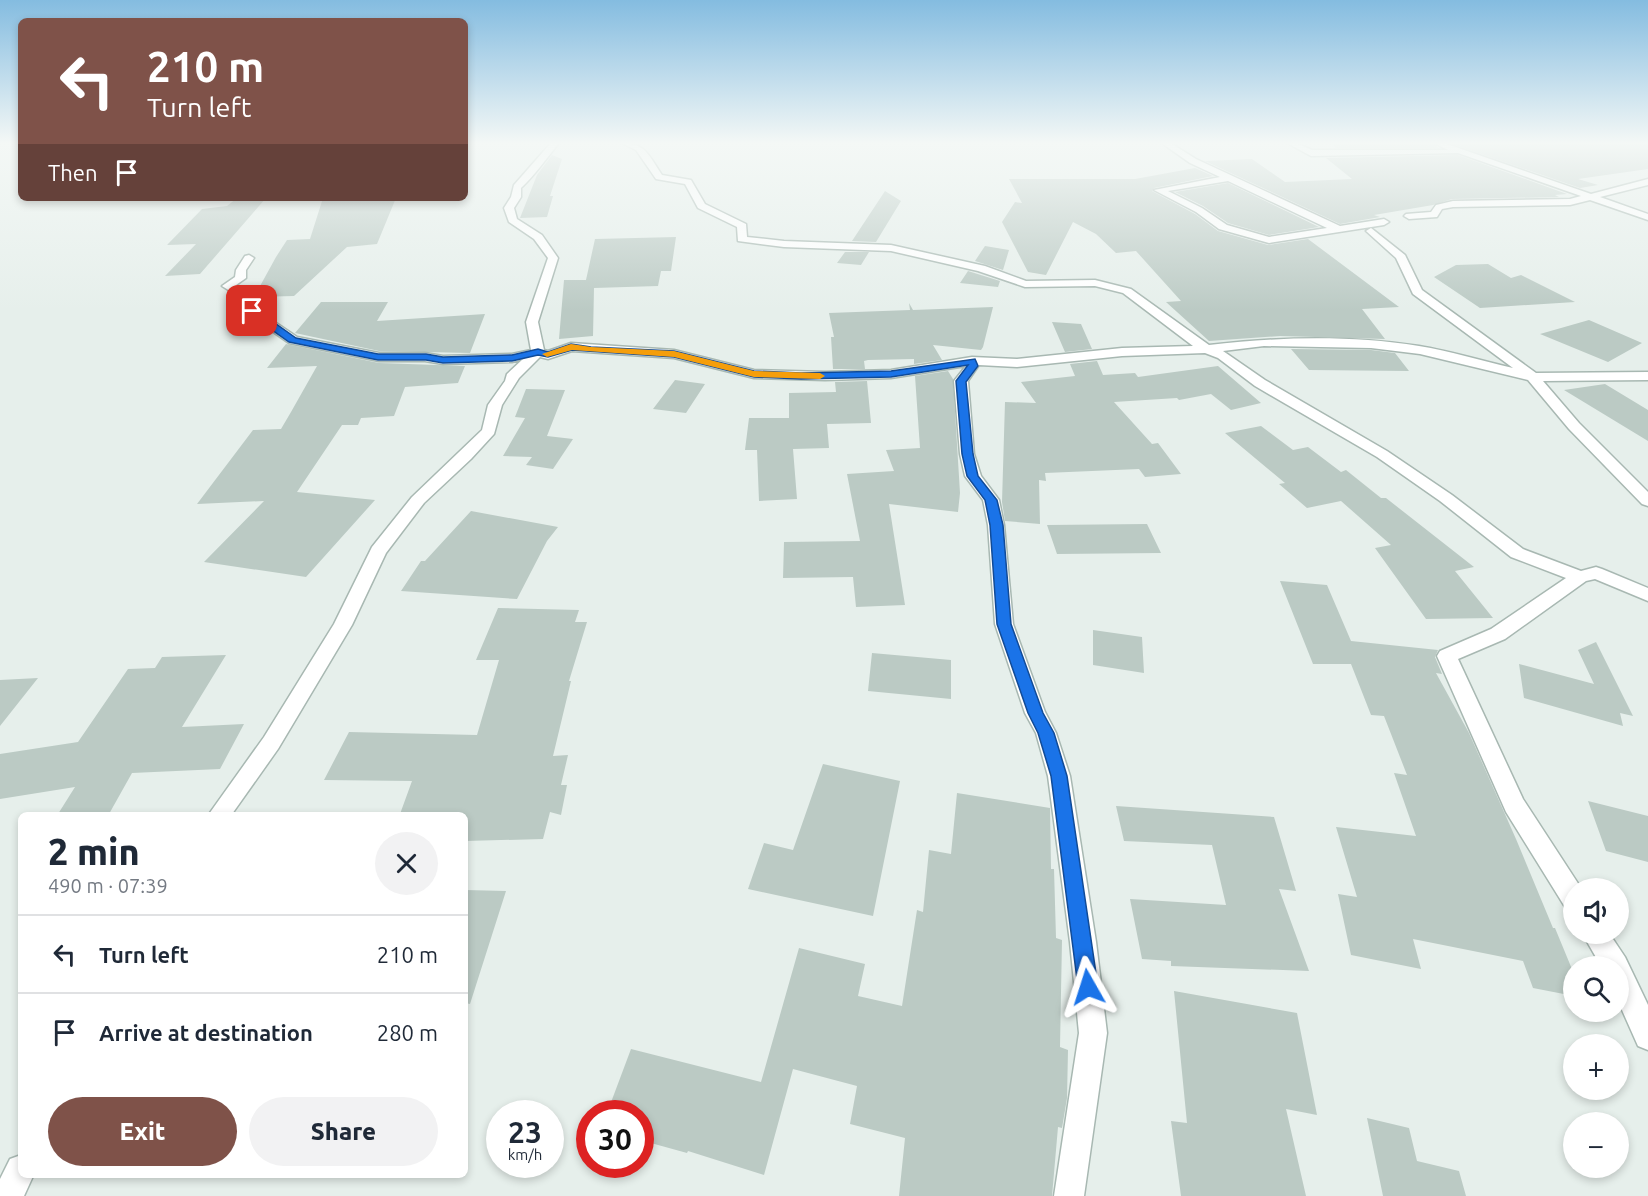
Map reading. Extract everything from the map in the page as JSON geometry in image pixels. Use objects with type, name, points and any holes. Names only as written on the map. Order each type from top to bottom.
[{"type":"street","points":[[514,200],[509,208],[512,220],[538,237],[553,258],[532,322],[538,352]]},
{"type":"street","points":[[697,200],[700,206],[742,226],[742,239],[784,244],[840,245],[908,251],[981,268],[1025,284],[1095,283],[1127,291],[1206,349],[1223,354],[1260,383],[1382,454],[1446,498],[1517,553],[1580,577]]},
{"type":"street","points":[[1178,200],[1223,227],[1269,240],[1384,222]]},
{"type":"street","points":[[1275,200],[1338,229]]},
{"type":"street","points":[[1409,216],[1434,215],[1439,207],[1453,204],[1583,200]]},
{"type":"street","points":[[1598,200],[1648,217]]},
{"type":"street","points":[[1371,231],[1401,257],[1417,292],[1533,377],[1574,426],[1648,501]]},
{"type":"street","points":[[249,258],[241,270],[240,278],[228,286],[235,289],[240,304],[293,340],[378,357],[426,357],[443,360],[512,358],[538,352],[548,355],[571,347],[674,354],[754,374],[801,376],[891,374],[972,361],[1017,363],[1122,352],[1206,349],[1264,342],[1371,345],[1420,350],[1533,377],[1648,376]]},
{"type":"street","points":[[221,812],[271,743],[343,625],[378,551],[418,500],[466,456],[489,431],[495,405],[512,381],[512,377],[538,352]]},
{"type":"street","points":[[972,361],[973,366],[961,381],[967,454],[973,476],[991,500],[996,525],[1004,624],[1035,713],[1046,733],[1059,776],[1084,953],[1093,1033],[1069,1196]]},
{"type":"street","points":[[1563,882],[1514,805],[1447,656],[1498,634],[1580,577],[1596,573],[1648,595]]},
{"type":"street","points":[[1629,994],[1648,1036]]},
{"type":"street","points":[[8,1196],[18,1176]]},
{"type":"building","points":[[527,200],[552,200],[547,217],[520,218]]},
{"type":"building","points":[[879,200],[901,201],[876,242],[852,241]]},
{"type":"building","points":[[1020,200],[1168,200],[1195,214],[1218,231],[1268,245],[1308,239],[1399,307],[1362,309],[1385,339],[1280,336],[1209,341],[1166,302],[1181,301],[1136,251],[1116,253],[1096,234],[1073,222],[1046,275],[1028,272],[1002,222],[1015,202],[1022,203]]},
{"type":"building","points":[[1191,200],[1263,200],[1319,227],[1269,235],[1228,223]]},
{"type":"building","points":[[1288,200],[1449,200],[1433,205],[1374,215],[1380,217],[1340,224]]},
{"type":"building","points":[[233,201],[263,201],[200,274],[165,276],[196,244],[167,245],[202,209],[227,206]]},
{"type":"building","points":[[322,201],[395,201],[377,244],[347,247],[294,296],[254,297],[287,240],[310,239]]},
{"type":"building","points":[[676,237],[671,271],[661,271],[658,286],[594,288],[593,336],[559,339],[564,280],[586,280],[595,239]]},
{"type":"building","points":[[985,246],[1009,250],[1003,270],[975,261]]},
{"type":"building","points":[[845,252],[869,252],[861,265],[837,263]]},
{"type":"building","points":[[1488,264],[1511,278],[1521,275],[1575,302],[1480,308],[1434,277],[1456,265]]},
{"type":"building","points":[[968,271],[1000,281],[998,287],[960,283]]},
{"type":"building","points":[[321,302],[388,302],[377,321],[485,314],[470,353],[379,351],[295,333]]},
{"type":"building","points":[[909,303],[913,310],[993,307],[983,347],[981,350],[933,345],[942,360],[914,364],[914,359],[868,360],[864,361],[865,369],[833,369],[831,337],[834,337],[829,313],[910,310]]},
{"type":"building","points":[[1589,320],[1642,343],[1608,362],[1540,334]]},
{"type":"building","points":[[1052,322],[1081,324],[1092,349],[1065,352]]},
{"type":"building","points":[[286,344],[379,363],[465,366],[458,383],[405,387],[394,416],[361,418],[358,425],[342,425],[297,492],[375,500],[306,577],[204,562],[264,501],[197,504],[253,430],[281,429],[317,366],[267,368]]},
{"type":"building","points":[[1291,349],[1371,350],[1395,353],[1409,371],[1309,370]]},
{"type":"building","points":[[1097,361],[1103,375],[1135,373],[1138,377],[1218,366],[1261,403],[1231,410],[1211,394],[1179,400],[1177,398],[1114,402],[1152,444],[1158,443],[1181,474],[1145,477],[1139,469],[1045,473],[1046,481],[1039,480],[1040,524],[1005,521],[1002,502],[1005,402],[1036,403],[1021,382],[1075,376],[1070,364]]},
{"type":"building","points":[[948,371],[953,379],[960,493],[958,512],[889,504],[905,605],[856,607],[853,577],[783,578],[784,542],[860,541],[847,474],[894,471],[886,450],[920,448],[915,376]]},
{"type":"building","points":[[675,380],[705,384],[686,413],[653,409]]},
{"type":"building","points":[[867,381],[871,423],[827,424],[829,448],[793,449],[797,499],[759,501],[757,450],[745,450],[749,418],[789,418],[789,393],[836,392],[835,382]]},
{"type":"building","points":[[1605,384],[1648,410],[1648,441],[1564,390]]},
{"type":"building","points":[[526,389],[565,390],[547,436],[573,439],[553,469],[526,465],[532,457],[503,456],[525,418],[515,417]]},
{"type":"building","points":[[1261,426],[1293,450],[1308,447],[1341,472],[1346,470],[1381,498],[1386,498],[1474,567],[1455,571],[1493,618],[1426,619],[1375,548],[1391,545],[1341,501],[1307,508],[1279,484],[1285,483],[1225,433]]},
{"type":"building","points":[[471,511],[558,527],[547,541],[517,599],[401,591],[421,561],[425,561]]},
{"type":"building","points":[[1147,524],[1161,553],[1057,554],[1047,525]]},
{"type":"building","points":[[1280,581],[1327,585],[1351,641],[1438,650],[1435,657],[1442,674],[1436,673],[1469,733],[1567,956],[1563,956],[1563,994],[1533,988],[1523,961],[1413,939],[1421,969],[1351,955],[1338,894],[1357,897],[1336,827],[1416,836],[1394,773],[1407,775],[1384,716],[1371,715],[1351,664],[1313,664]]},
{"type":"building","points":[[498,608],[579,610],[575,622],[587,622],[569,681],[571,681],[553,756],[568,755],[561,785],[567,785],[561,815],[550,812],[543,839],[468,841],[468,812],[401,812],[412,781],[324,780],[349,732],[477,735],[499,660],[476,660]]},
{"type":"building","points":[[1093,630],[1142,637],[1144,673],[1093,665]]},
{"type":"building","points":[[1596,642],[1633,716],[1620,713],[1623,726],[1524,698],[1519,664],[1594,684],[1578,650]]},
{"type":"building","points":[[872,653],[951,660],[951,699],[868,691]]},
{"type":"building","points":[[226,655],[182,727],[244,724],[220,769],[132,773],[110,812],[59,812],[75,787],[0,799],[0,754],[78,742],[128,669],[155,668],[162,657]]},
{"type":"building","points":[[38,678],[0,726],[0,680]]},
{"type":"building","points":[[823,764],[900,781],[873,916],[748,889],[764,843],[793,850]]},
{"type":"building","points":[[957,793],[1050,808],[1051,869],[1054,869],[1056,938],[1062,940],[1060,1047],[1068,1050],[1067,1098],[1062,1128],[1058,1127],[1052,1196],[899,1196],[905,1138],[850,1124],[857,1086],[793,1069],[764,1175],[688,1151],[687,1153],[654,1144],[654,1100],[612,1100],[631,1049],[761,1082],[799,948],[865,964],[858,996],[902,1006],[917,910],[923,912],[929,850],[951,854]]},
{"type":"building","points":[[1588,801],[1648,816],[1648,862],[1606,851]]},
{"type":"building","points":[[1116,806],[1274,817],[1296,891],[1279,889],[1309,971],[1171,966],[1171,961],[1142,959],[1130,899],[1226,905],[1212,845],[1124,841]]},
{"type":"building","points":[[468,890],[506,891],[470,1004],[468,1004]]},
{"type":"building","points":[[1174,991],[1297,1013],[1317,1115],[1286,1109],[1306,1196],[1181,1196],[1171,1121],[1187,1123]]},
{"type":"building","points":[[1367,1118],[1409,1128],[1417,1161],[1459,1171],[1466,1196],[1383,1196]]},
{"type":"slow traffic","points":[[547,354],[571,347],[674,354],[754,374],[820,376]]},
{"type":"route","points":[[252,311],[293,340],[378,357],[426,357],[443,360],[483,357],[512,358],[538,352],[548,355],[571,347],[674,354],[754,374],[801,376],[891,374],[972,361],[973,366],[961,381],[967,454],[973,476],[991,500],[996,525],[1004,624],[1035,713],[1046,733],[1059,776],[1088,987]]}]
